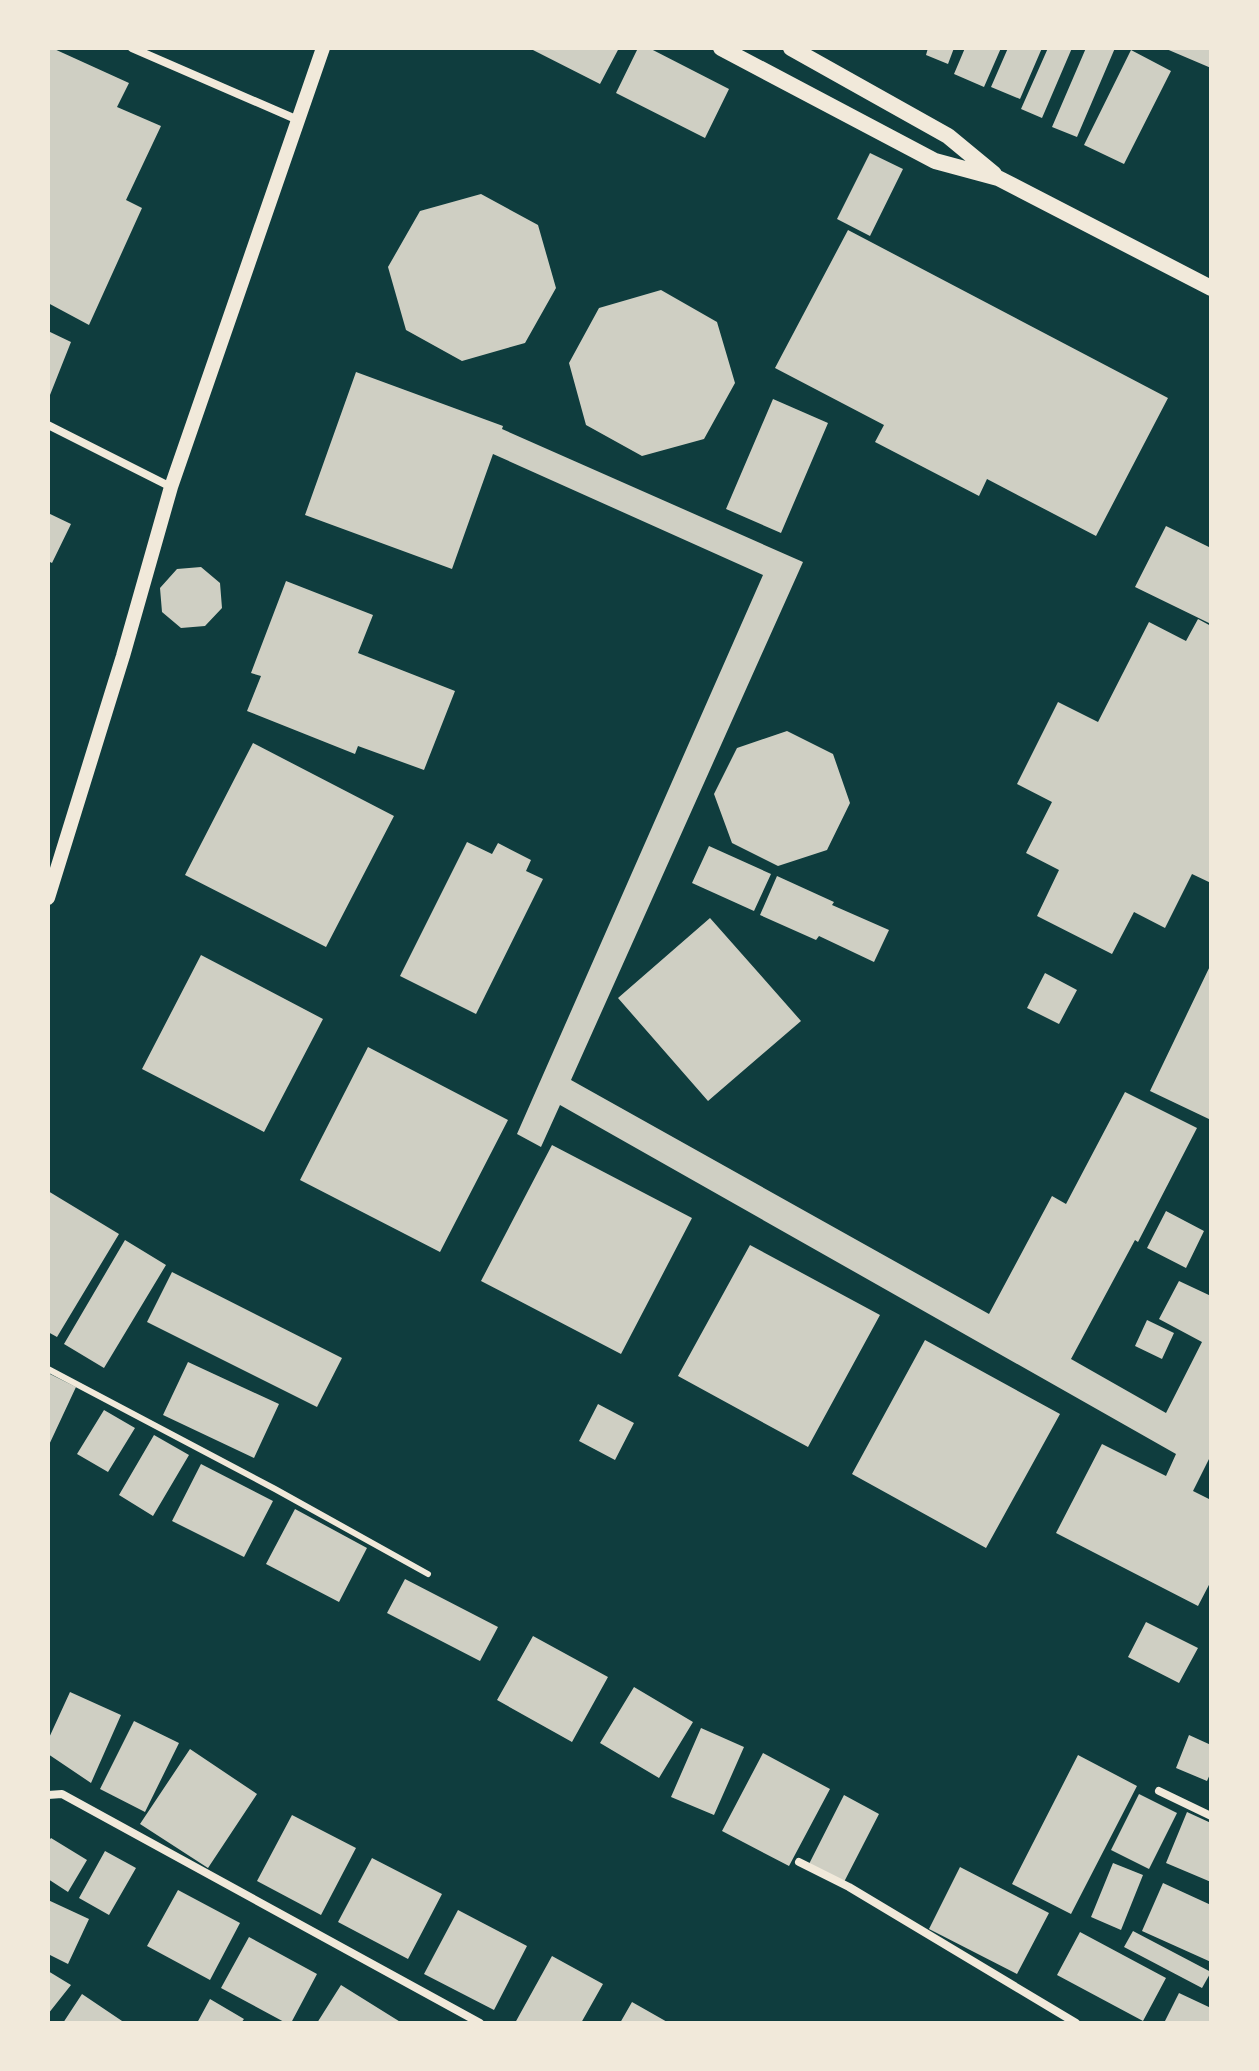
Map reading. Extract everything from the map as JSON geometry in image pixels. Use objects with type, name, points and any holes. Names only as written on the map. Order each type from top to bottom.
[{"type":"main road","points":[[721,48],[935,161],[998,178],[1211,288]]},
{"type":"main road","points":[[791,48],[948,136],[998,178]]},
{"type":"street","points":[[132,48],[298,120]]},
{"type":"street","points":[[48,898],[171,487],[323,48]]},
{"type":"street","points":[[48,425],[171,487]]},
{"type":"street","points":[[1159,1791],[1211,1816]]},
{"type":"street","points":[[48,1795],[62,1794],[480,2023]]},
{"type":"street","points":[[799,1862],[849,1887],[1076,2023]]},
{"type":"lane","points":[[48,1369],[428,1574]]},
{"type":"building","points":[[48,48],[129,83],[117,107],[161,126],[126,200],[142,208],[89,325],[48,303]]},
{"type":"building","points":[[529,48],[619,48],[600,84]]},
{"type":"building","points":[[638,48],[649,48],[729,89],[705,138],[616,93]]},
{"type":"building","points":[[928,48],[954,48],[948,64],[926,55]]},
{"type":"building","points":[[965,48],[1001,48],[984,87],[954,74]]},
{"type":"building","points":[[1008,48],[1042,48],[1020,99],[991,87]]},
{"type":"building","points":[[1048,48],[1072,48],[1042,118],[1021,109]]},
{"type":"building","points":[[1086,48],[1115,48],[1077,137],[1052,127]]},
{"type":"building","points":[[1164,48],[1211,48],[1211,68]]},
{"type":"building","points":[[1131,50],[1171,71],[1124,164],[1084,145]]},
{"type":"building","points":[[870,153],[903,169],[870,236],[837,219]]},
{"type":"building","points":[[481,194],[538,225],[556,288],[525,343],[462,361],[406,330],[388,267],[420,211]]},
{"type":"building","points":[[848,230],[1168,398],[1096,536],[987,479],[979,496],[875,442],[884,425],[775,368]]},
{"type":"building","points":[[661,290],[717,322],[735,383],[704,439],[642,456],[586,425],[569,363],[599,308]]},
{"type":"building","points":[[48,331],[71,342],[48,400]]},
{"type":"building","points":[[356,372],[503,426],[502,429],[803,562],[571,1080],[989,1314],[1052,1196],[1066,1204],[1125,1092],[1197,1128],[1138,1242],[1135,1240],[1071,1359],[1166,1413],[1202,1342],[1159,1319],[1179,1281],[1211,1296],[1211,1455],[1193,1491],[1211,1500],[1211,1581],[1198,1606],[1056,1533],[1102,1444],[1166,1476],[1176,1454],[560,1105],[541,1147],[517,1134],[763,575],[493,454],[452,569],[305,515]]},
{"type":"building","points":[[773,399],[828,423],[781,533],[726,509]]},
{"type":"building","points":[[48,513],[71,524],[52,563],[48,561]]},
{"type":"building","points":[[1166,526],[1211,548],[1211,624],[1135,587]]},
{"type":"building","points":[[201,567],[220,583],[222,608],[205,626],[181,628],[162,612],[160,588],[177,569]]},
{"type":"building","points":[[286,581],[373,615],[358,653],[455,691],[424,770],[358,746],[355,754],[247,711],[261,676],[251,673]]},
{"type":"building","points":[[1198,619],[1211,626],[1211,883],[1192,874],[1165,928],[1134,912],[1112,954],[1037,916],[1059,870],[1026,853],[1052,802],[1017,784],[1058,702],[1098,722],[1149,622],[1186,641]]},
{"type":"building","points":[[787,731],[833,754],[850,803],[827,850],[778,866],[732,843],[714,794],[737,748]]},
{"type":"building","points":[[253,743],[394,816],[326,947],[185,875]]},
{"type":"building","points":[[467,842],[492,854],[498,843],[531,860],[526,871],[543,879],[476,1014],[400,976]]},
{"type":"building","points":[[709,846],[771,874],[754,911],[692,883]]},
{"type":"building","points":[[777,876],[889,930],[874,962],[819,936],[816,940],[760,915]]},
{"type":"building","points":[[710,918],[801,1021],[708,1101],[618,998]]},
{"type":"building","points":[[201,955],[323,1019],[264,1132],[142,1069]]},
{"type":"building","points":[[1211,964],[1211,1120],[1150,1091]]},
{"type":"building","points":[[1045,973],[1077,990],[1059,1024],[1027,1008]]},
{"type":"building","points":[[368,1047],[508,1120],[440,1252],[300,1180]]},
{"type":"building","points":[[552,1145],[692,1218],[621,1354],[481,1281]]},
{"type":"building","points":[[48,1191],[119,1234],[57,1337],[48,1332]]},
{"type":"building","points":[[1166,1211],[1204,1231],[1186,1268],[1147,1248]]},
{"type":"building","points":[[125,1240],[166,1265],[104,1368],[64,1344]]},
{"type":"building","points":[[750,1245],[880,1315],[808,1447],[678,1376]]},
{"type":"building","points":[[172,1272],[342,1358],[317,1407],[147,1322]]},
{"type":"building","points":[[1147,1320],[1174,1333],[1162,1359],[1135,1346]]},
{"type":"building","points":[[925,1340],[1060,1414],[986,1548],[852,1474]]},
{"type":"building","points":[[188,1362],[279,1404],[254,1458],[163,1415]]},
{"type":"building","points":[[48,1373],[76,1387],[48,1447]]},
{"type":"building","points":[[598,1404],[634,1423],[615,1460],[579,1441]]},
{"type":"building","points":[[104,1410],[135,1428],[108,1472],[77,1454]]},
{"type":"building","points":[[154,1435],[189,1455],[153,1516],[119,1495]]},
{"type":"building","points":[[201,1464],[273,1501],[244,1557],[172,1521]]},
{"type":"building","points":[[295,1509],[367,1548],[339,1602],[266,1564]]},
{"type":"building","points":[[405,1579],[498,1627],[480,1661],[387,1613]]},
{"type":"building","points":[[1146,1622],[1198,1648],[1179,1683],[1128,1657]]},
{"type":"building","points":[[533,1636],[608,1677],[572,1742],[497,1700]]},
{"type":"building","points":[[634,1687],[693,1722],[659,1778],[600,1743]]},
{"type":"building","points":[[70,1692],[121,1715],[91,1783],[48,1754],[48,1740]]},
{"type":"building","points":[[134,1721],[179,1743],[145,1812],[100,1789]]},
{"type":"building","points":[[701,1728],[744,1747],[714,1815],[671,1797]]},
{"type":"building","points":[[1189,1735],[1211,1745],[1211,1772],[1207,1781],[1176,1768]]},
{"type":"building","points":[[190,1749],[257,1794],[208,1868],[140,1824]]},
{"type":"building","points":[[763,1753],[830,1789],[789,1866],[722,1831]]},
{"type":"building","points":[[1078,1755],[1137,1786],[1071,1914],[1012,1884]]},
{"type":"building","points":[[1139,1794],[1177,1813],[1149,1869],[1111,1850]]},
{"type":"building","points":[[844,1795],[879,1814],[844,1882],[809,1864]]},
{"type":"building","points":[[1187,1812],[1211,1823],[1211,1882],[1166,1863]]},
{"type":"building","points":[[292,1815],[356,1848],[321,1915],[257,1881]]},
{"type":"building","points":[[51,1838],[87,1860],[68,1892],[48,1879],[48,1842]]},
{"type":"building","points":[[105,1851],[136,1868],[109,1915],[79,1898]]},
{"type":"building","points":[[372,1858],[442,1894],[408,1959],[338,1922]]},
{"type":"building","points":[[1113,1863],[1143,1875],[1121,1930],[1091,1917]]},
{"type":"building","points":[[960,1867],[1049,1913],[1017,1974],[929,1929]]},
{"type":"building","points":[[1163,1883],[1211,1905],[1211,1962],[1142,1931]]},
{"type":"building","points":[[178,1890],[240,1923],[210,1980],[147,1946]]},
{"type":"building","points":[[48,1900],[89,1919],[68,1964],[48,1954]]},
{"type":"building","points":[[458,1910],[527,1946],[494,2010],[424,1974]]},
{"type":"building","points":[[1133,1931],[1211,1972],[1202,1988],[1124,1947]]},
{"type":"building","points":[[1080,1932],[1166,1978],[1143,2021],[1057,1975]]},
{"type":"building","points":[[249,1937],[317,1974],[291,2023],[221,1988]]},
{"type":"building","points":[[552,1956],[603,1984],[581,2023],[515,2023]]},
{"type":"building","points":[[48,1971],[71,1985],[48,2014]]},
{"type":"building","points":[[341,1985],[402,2023],[317,2023]]},
{"type":"building","points":[[1179,1993],[1211,2008],[1211,2023],[1164,2023]]},
{"type":"building","points":[[82,1994],[125,2023],[63,2023]]},
{"type":"building","points":[[210,1999],[244,2019],[241,2023],[197,2023]]},
{"type":"building","points":[[632,2002],[669,2023],[620,2023]]}]
